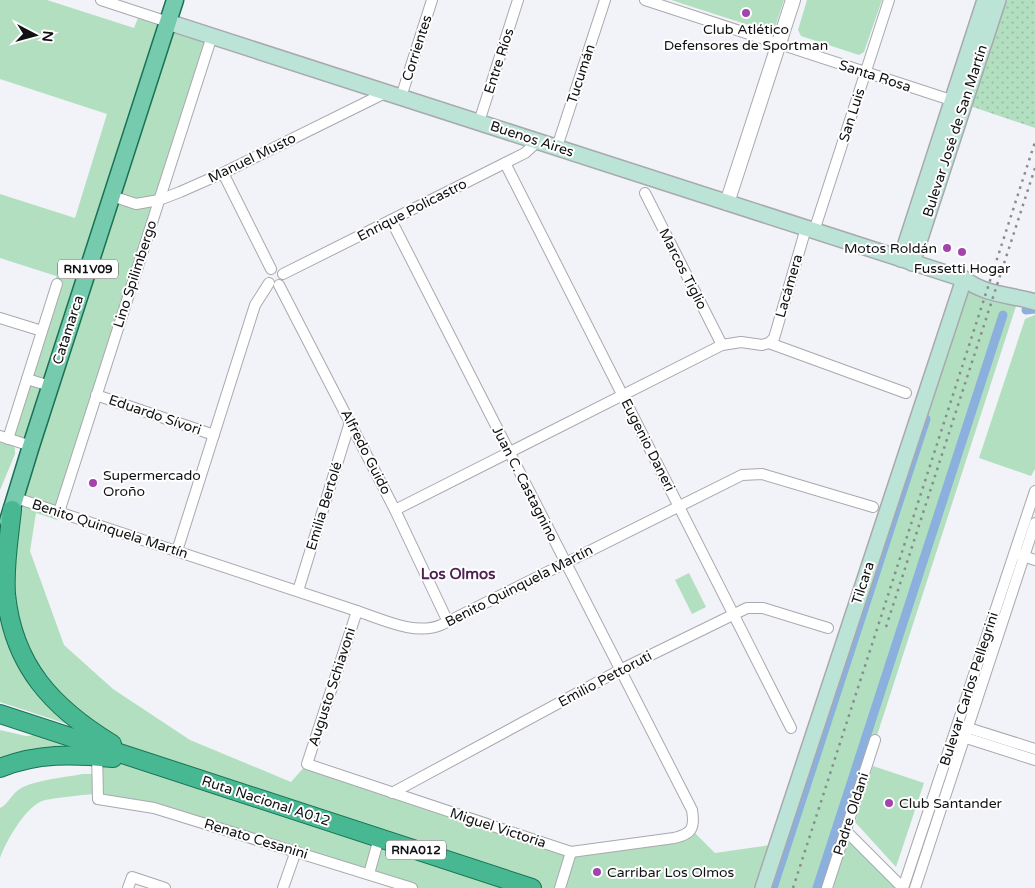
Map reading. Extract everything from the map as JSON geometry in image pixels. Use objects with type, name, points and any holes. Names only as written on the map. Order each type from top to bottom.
[{"type":"highway","points":[[0,531],[14,504]]},
{"type":"highway","points":[[14,504],[6,564],[6,594],[11,621],[18,643],[30,669],[46,692],[71,716],[97,746]]},
{"type":"highway","points":[[0,714],[97,746]]},
{"type":"highway","points":[[0,768],[16,761],[97,746]]},
{"type":"highway","name":"Ruta Nacional A012","points":[[97,746],[532,888]]},
{"type":"main road","name":"Catamarca","points":[[0,547],[175,0]]},
{"type":"main road","name":"Bulevar José de San Martín","points":[[906,261],[958,102],[985,0]]},
{"type":"main road","name":"Bulevar José de San Martín","points":[[958,102],[998,0]]},
{"type":"main road","name":"Buenos Aires","points":[[168,22],[906,261],[964,279],[978,279],[996,289],[1009,289],[1019,297],[1035,302]]},
{"type":"main road","name":"Tilcara","points":[[763,888],[964,279]]},
{"type":"street","name":"Buenos Aires","points":[[100,0],[168,22]]},
{"type":"street","name":"Corrientes","points":[[394,95],[432,0]]},
{"type":"street","name":"Entre Ríos","points":[[479,122],[518,0]]},
{"type":"street","name":"Tucumán","points":[[557,148],[605,0]]},
{"type":"street","name":"Santa Rosa","points":[[645,0],[958,102]]},
{"type":"street","points":[[727,203],[793,0]]},
{"type":"street","name":"San Luis","points":[[810,230],[866,72],[889,0]]},
{"type":"street","name":"Lino Spilimbergo","points":[[59,512],[212,36]]},
{"type":"street","name":"Manuel Musto","points":[[112,196],[136,204],[159,200],[394,95]]},
{"type":"street","name":"Enrique Policastro","points":[[283,274],[525,153],[538,141]]},
{"type":"street","name":"Eugenio Daneri","points":[[505,163],[791,728]]},
{"type":"street","points":[[223,173],[271,269]]},
{"type":"street","name":"Marcos Tiglio","points":[[645,193],[722,345]]},
{"type":"street","name":"Juan C. Castagnino","points":[[391,220],[692,810],[694,820],[691,830]]},
{"type":"street","name":"Lacámera","points":[[769,343],[774,338],[810,230]]},
{"type":"street","points":[[177,551],[255,305],[274,284],[284,279],[283,274],[277,268],[271,269],[266,275],[274,284]]},
{"type":"street","points":[[31,446],[4,437],[27,379],[57,284]]},
{"type":"street","name":"Alfredo Guido","points":[[274,284],[350,422],[395,510],[448,622]]},
{"type":"street","points":[[0,318],[42,331]]},
{"type":"street","points":[[395,510],[722,345],[741,342],[769,343],[906,393]]},
{"type":"street","points":[[27,379],[50,386]]},
{"type":"street","name":"Eduardo Sívori","points":[[96,395],[214,435]]},
{"type":"street","name":"Emilia Bertolé","points":[[298,591],[350,422]]},
{"type":"street","name":"Benito Quinquela Martín","points":[[14,504],[59,512],[419,629],[435,628],[448,622],[679,506],[736,478],[749,474],[762,474],[873,507]]},
{"type":"street","name":"Bulevar Carlos Pellegrini","points":[[1023,550],[1035,491]]},
{"type":"street","name":"Bulevar Carlos Pellegrini","points":[[903,888],[961,731],[1023,550],[1035,523]]},
{"type":"street","points":[[1023,550],[1035,560]]},
{"type":"street","name":"Emilio Pettoruti","points":[[392,793],[620,670],[748,608],[763,608],[828,628]]},
{"type":"street","name":"Augusto Schiavoni","points":[[307,764],[357,610]]},
{"type":"street","points":[[961,731],[1035,749]]},
{"type":"street","points":[[961,731],[1035,760]]},
{"type":"street","name":"Bulevar Carlos Pellegrini","points":[[915,888],[961,731]]},
{"type":"street","name":"Padre Oldani","points":[[827,888],[875,740]]},
{"type":"street","name":"Renato Cesanini","points":[[97,746],[98,799],[154,808],[412,888]]},
{"type":"street","name":"Miguel Victoria","points":[[307,764],[571,852],[674,838],[684,836],[691,830]]},
{"type":"street","points":[[846,831],[903,888]]},
{"type":"street","points":[[369,874],[380,838]]},
{"type":"street","points":[[283,888],[296,851]]},
{"type":"street","points":[[560,888],[571,852]]},
{"type":"street","points":[[128,888],[132,878],[165,888]]},
{"type":"green space","points":[[0,0],[47,0],[134,28],[140,13],[212,36],[57,520],[36,513],[30,551],[64,645],[113,689],[190,740],[291,782],[307,764],[571,852],[674,838],[691,829],[715,853],[777,844],[964,279],[993,283],[1019,297],[846,831],[903,888],[412,888],[154,808],[98,799],[97,757],[31,669],[6,564],[31,446],[8,439],[57,284],[56,276],[0,258],[0,194],[75,218],[107,114],[0,79]]},
{"type":"green space","name":"Club Atlético Defensores de Sportman","points":[[671,0],[784,0],[775,27],[764,30]]},
{"type":"green space","points":[[807,0],[882,0],[864,52],[859,55],[801,36],[798,30]]},
{"type":"green space","points":[[998,0],[1035,0],[1035,128],[964,104]]},
{"type":"green space","points":[[1035,315],[1035,469],[1031,476],[979,458],[1025,319]]},
{"type":"green space","points":[[0,440],[11,444],[15,448],[15,454],[0,490]]},
{"type":"green space","points":[[689,573],[706,607],[692,614],[675,580]]},
{"type":"green space","points":[[0,581],[4,606],[70,725],[0,702]]},
{"type":"green space","points":[[0,730],[26,736],[35,735],[69,746],[66,750],[0,762]]},
{"type":"green space","name":"Club Santander","points":[[873,766],[924,783],[896,867],[855,822]]},
{"type":"green space","points":[[82,774],[93,774],[94,794],[50,799],[34,806],[16,827],[0,858],[0,808],[16,792],[30,784]]},
{"type":"waterway","points":[[1026,310],[1035,309]]},
{"type":"waterway","points":[[817,888],[1003,315]]},
{"type":"waterway","points":[[773,888],[926,419]]},
{"type":"railway","points":[[793,888],[1035,142]]},
{"type":"railway","points":[[886,627],[1035,168]]},
{"type":"place","name":"Club Atlético Defensores de Sportman","points":[[746,13]]},
{"type":"place","name":"Motos Roldán","points":[[947,248]]},
{"type":"place","name":"Fussetti Hogar","points":[[962,252]]},
{"type":"place","name":"Supermercado Oroño","points":[[93,483]]},
{"type":"place","name":"Club Santander","points":[[889,803]]},
{"type":"place","name":"Carribar Los Olmos","points":[[597,872]]},
{"type":"district","name":"Los Olmos","points":[[458,574]]}]
